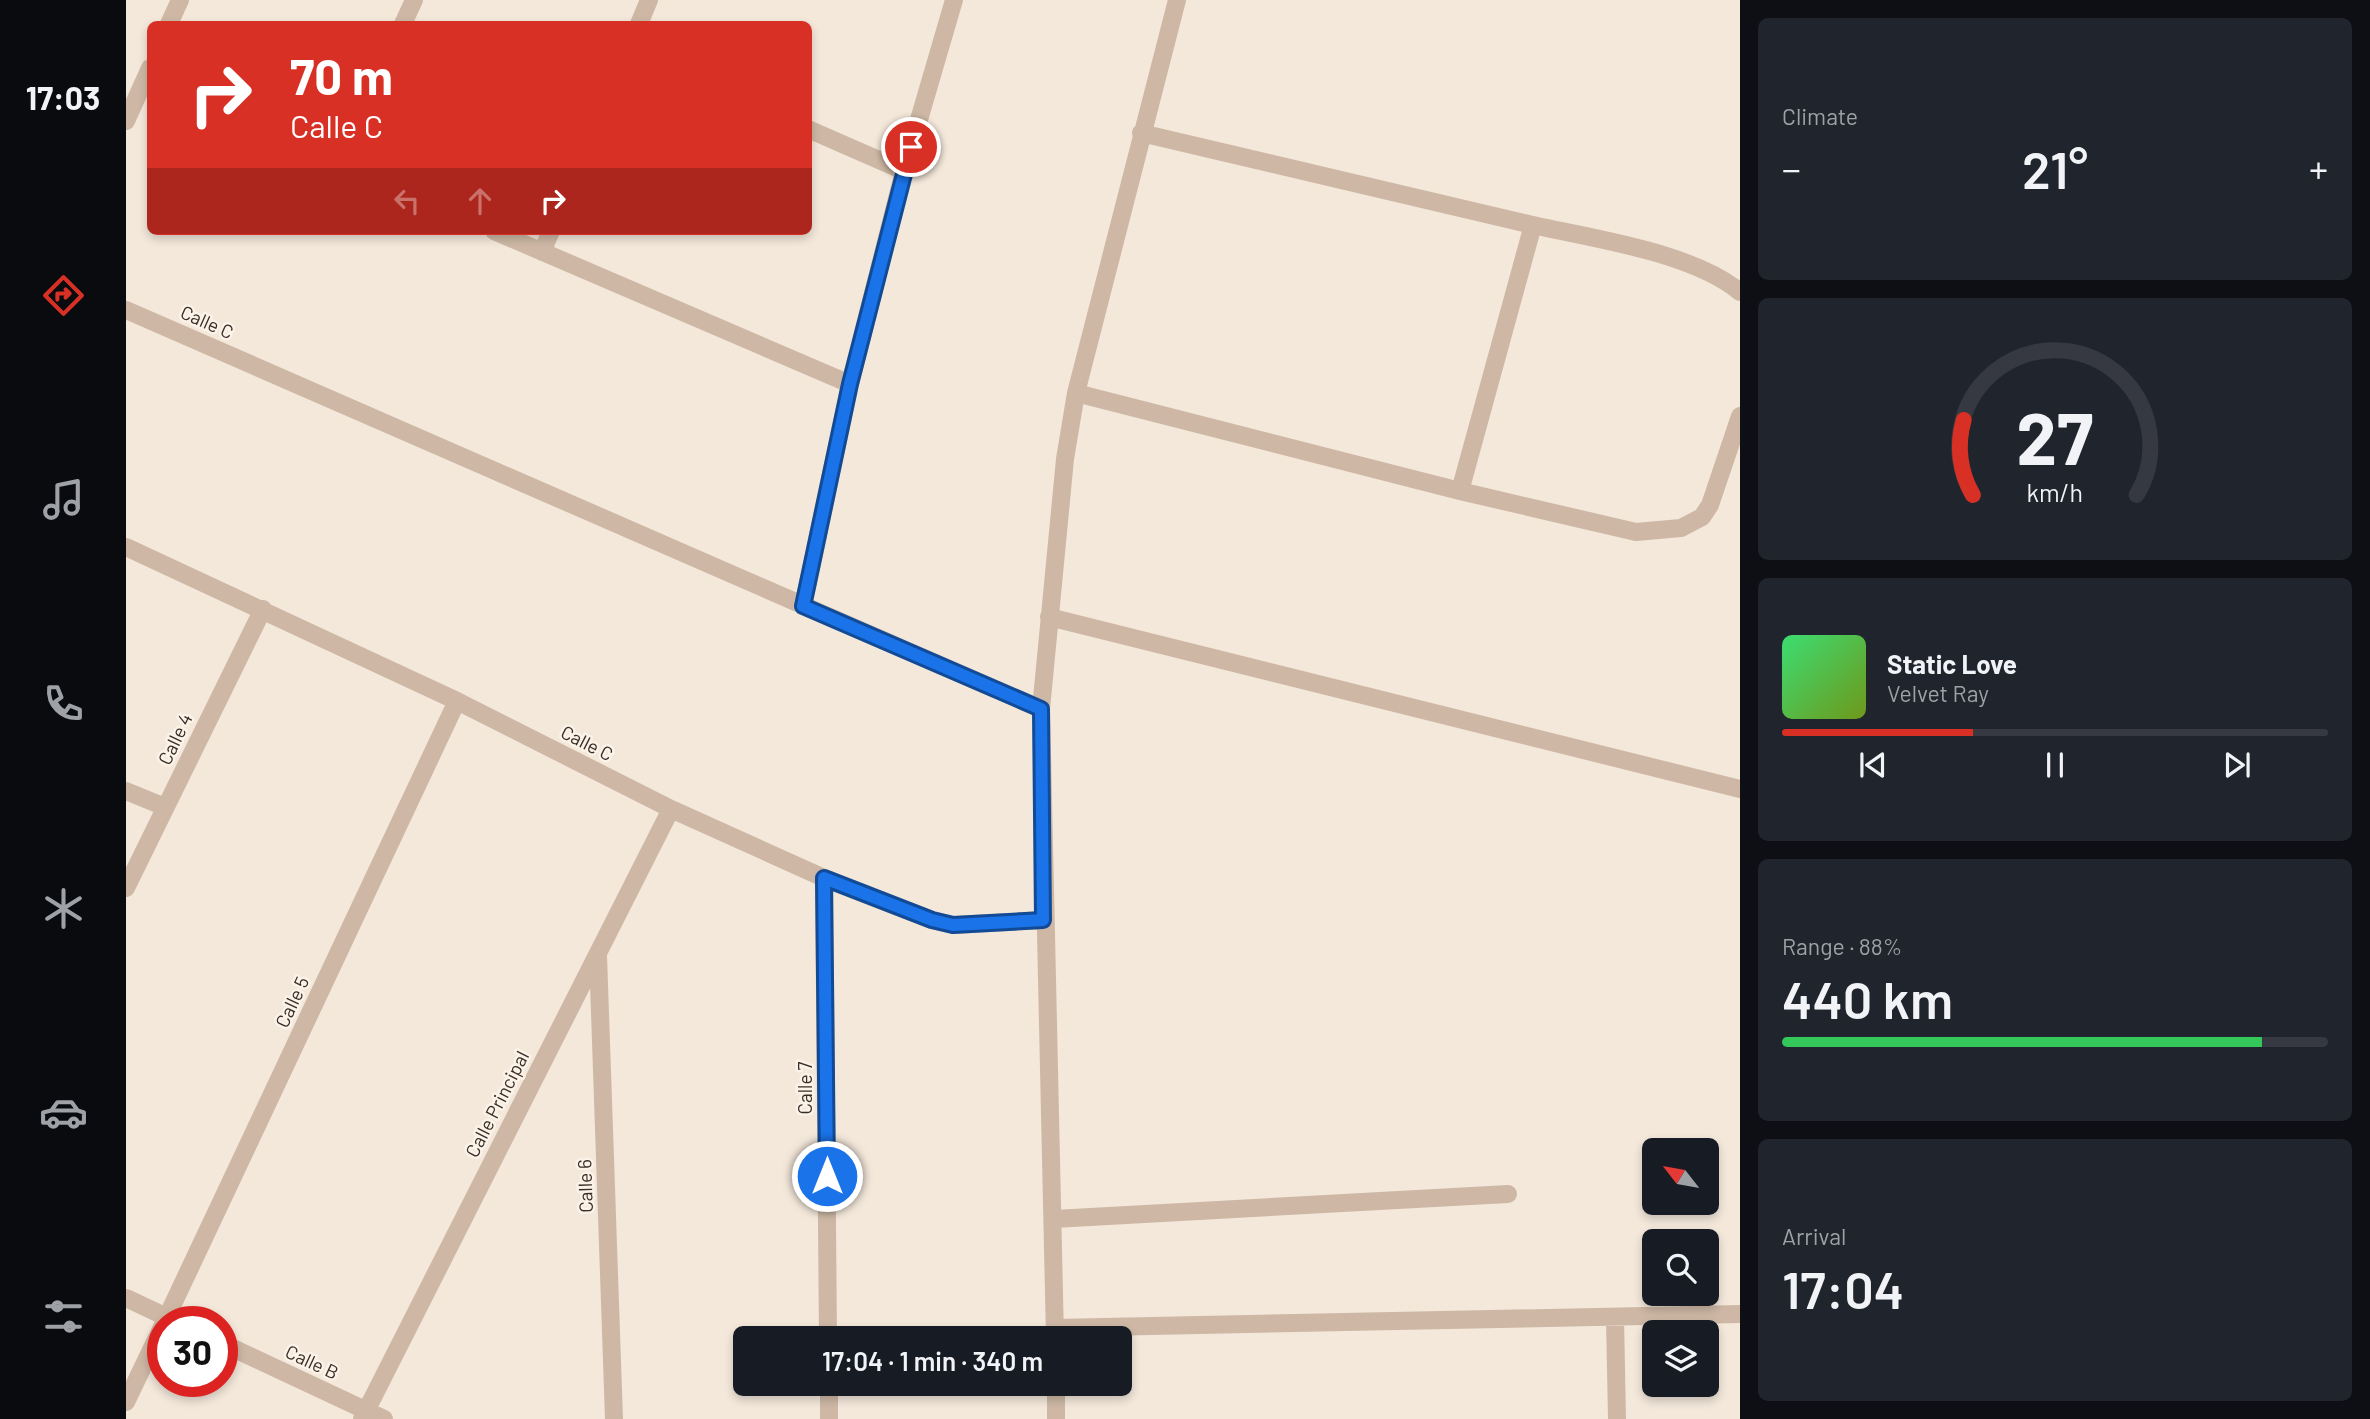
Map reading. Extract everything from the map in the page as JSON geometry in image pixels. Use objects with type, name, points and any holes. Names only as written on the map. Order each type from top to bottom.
[{"type":"street","points":[[170,21],[180,0]]},
{"type":"street","points":[[404,21],[414,0]]},
{"type":"street","points":[[640,21],[649,0]]},
{"type":"street","points":[[803,606],[850,384],[904,172],[954,0]]},
{"type":"street","points":[[1055,1326],[1054,1219],[1043,920],[1041,709],[1049,617],[1065,459],[1076,393],[1177,0]]},
{"type":"street","points":[[126,121],[147,80]]},
{"type":"street","points":[[812,131],[904,172]]},
{"type":"street","points":[[1141,133],[1612,243],[1695,267],[1727,281],[1740,292]]},
{"type":"street","points":[[1460,491],[1533,225]]},
{"type":"street","points":[[503,235],[850,384]]},
{"type":"street","points":[[542,252],[549,235]]},
{"type":"street","name":"Calle C","points":[[126,310],[1041,709]]},
{"type":"street","points":[[1076,393],[1460,491],[1636,532],[1681,528],[1702,517],[1710,505],[1740,416]]},
{"type":"street","name":"Calle C","points":[[126,547],[457,701],[671,809],[824,878],[932,920],[953,925],[1043,920]]},
{"type":"street","name":"Calle 4","points":[[126,888],[263,609]]},
{"type":"street","points":[[1049,617],[1740,789]]},
{"type":"street","name":"Calle 5","points":[[174,1306],[457,701]]},
{"type":"street","points":[[126,791],[165,807]]},
{"type":"street","name":"Calle Principal","points":[[364,1415],[671,809]]},
{"type":"street","name":"Calle 7","points":[[824,878],[828,1326]]},
{"type":"street","name":"Calle 6","points":[[598,951],[614,1419]]},
{"type":"street","points":[[1054,1219],[1508,1194]]},
{"type":"street","points":[[126,1298],[147,1310]]},
{"type":"street","points":[[1132,1331],[1740,1314]]},
{"type":"street","points":[[1615,1318],[1617,1419]]},
{"type":"street","name":"Calle B","points":[[238,1351],[364,1415],[384,1419]]},
{"type":"street","name":"Calle 5","points":[[126,1402],[147,1361]]},
{"type":"street","points":[[829,1396],[829,1419]]},
{"type":"street","points":[[1056,1396],[1056,1419]]},
{"type":"route","points":[[827,1176],[824,878],[932,920],[953,925],[1043,920],[1041,709],[803,606],[850,384],[911,147]]}]
